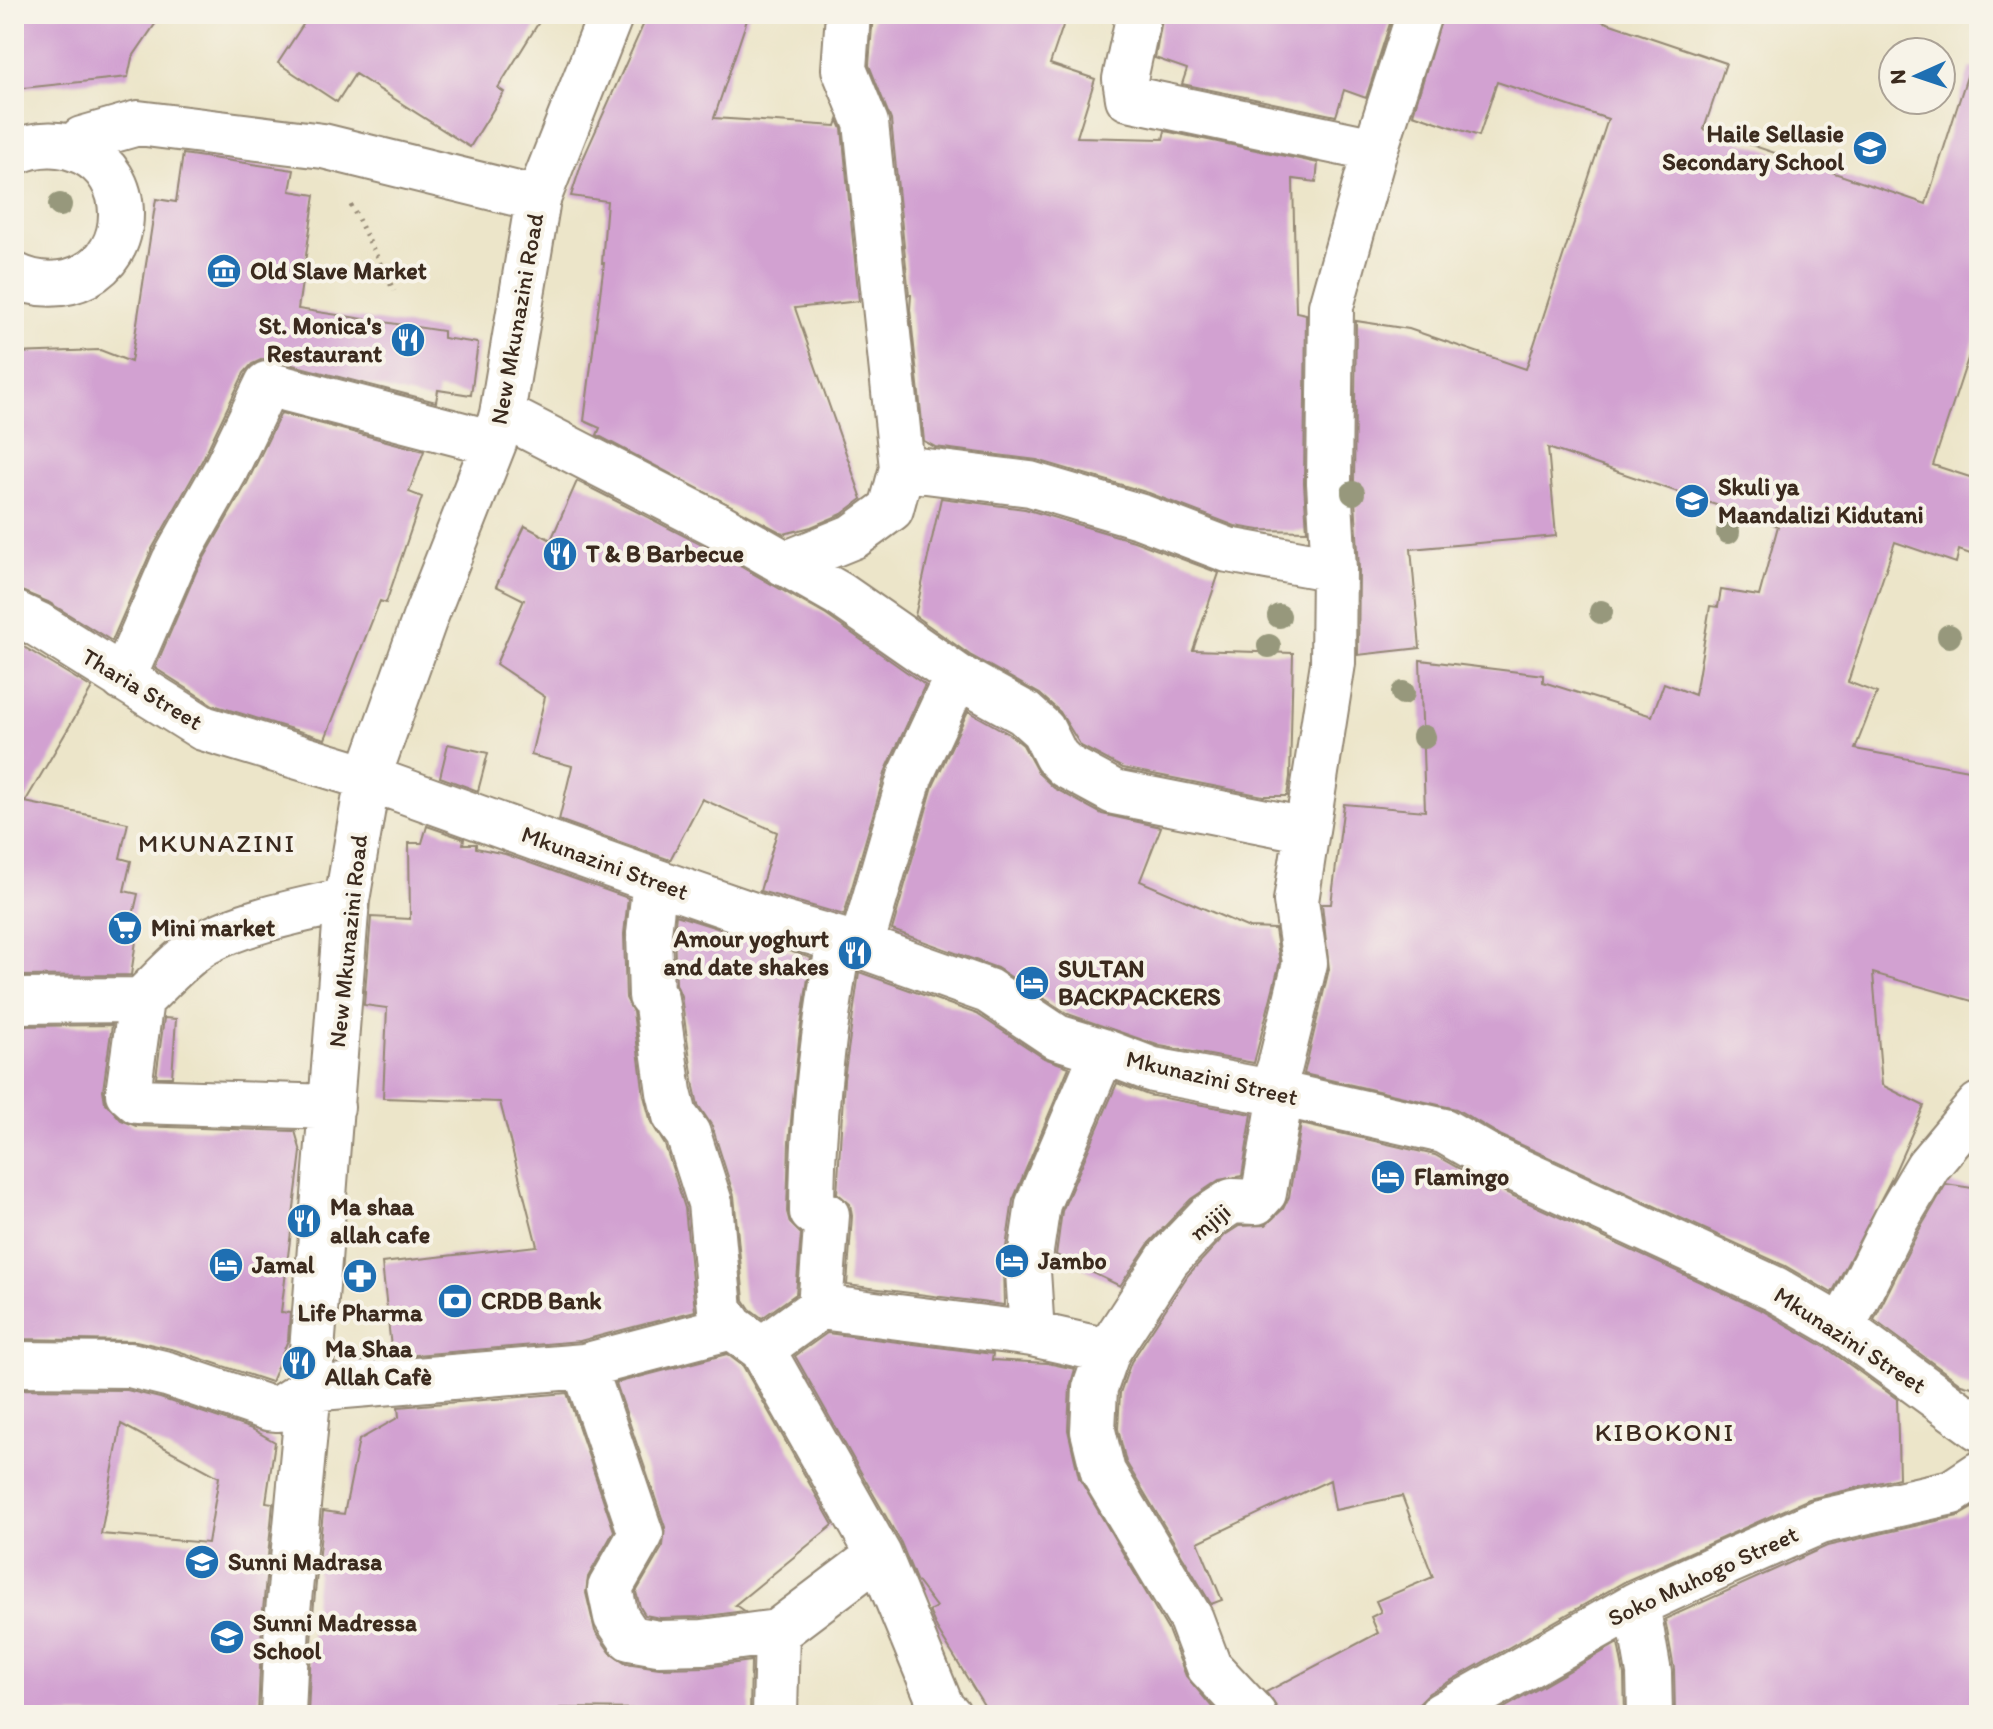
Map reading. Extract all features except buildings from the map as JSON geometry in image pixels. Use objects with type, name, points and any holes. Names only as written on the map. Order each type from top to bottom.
[{"type":"street","name":"New Mkunazini Road","points":[[283,1715],[287,1622],[309,1389],[347,900],[368,778],[498,428],[538,199],[611,14]]},
{"type":"street","points":[[785,564],[854,536],[891,509],[902,468],[866,123],[844,69],[848,14]]},
{"type":"street","points":[[1139,14],[1125,79],[1128,98],[1375,150]]},
{"type":"street","points":[[1276,1094],[1305,963],[1296,901],[1333,663],[1334,569],[1329,483],[1331,306],[1375,150],[1419,14]]},
{"type":"street","points":[[80,150],[82,139],[138,123],[323,146],[538,199]]},
{"type":"street","points":[[14,153],[27,146],[49,143],[80,150],[91,156],[107,172],[117,191],[121,213],[118,235],[108,255],[93,271],[73,282],[51,286],[29,282],[14,275]]},
{"type":"street","points":[[123,679],[174,561],[225,471],[267,384],[498,428],[720,526],[839,594],[957,676],[1024,713],[1043,730],[1056,756],[1066,766],[1114,792],[1307,830]]},
{"type":"street","points":[[902,468],[1030,484],[1142,517],[1228,550],[1334,569]]},
{"type":"street","name":"Tharia Street","points":[[14,613],[37,624],[203,728],[368,778]]},
{"type":"street","points":[[820,1307],[827,1215],[812,1212],[812,1154],[826,1016],[910,777],[957,676]]},
{"type":"street","name":"Mkunazini Street","points":[[368,778],[655,881],[988,991],[1057,1037],[1153,1070],[1444,1131],[1504,1164],[1775,1289],[1842,1328],[1979,1428]]},
{"type":"street","points":[[655,881],[649,933],[651,996],[656,999],[675,1116],[688,1134],[710,1203],[720,1309],[747,1338],[879,1555],[942,1714]]},
{"type":"street","points":[[332,1107],[137,1101],[128,1093],[141,1000],[203,944],[224,934],[347,900]]},
{"type":"street","points":[[14,1001],[141,1000]]},
{"type":"street","points":[[1032,1334],[1028,1271],[1038,1204],[1103,1051]]},
{"type":"street","name":"mjiji","points":[[1108,1351],[1168,1259],[1209,1216],[1232,1201],[1256,1202],[1264,1193],[1276,1094]]},
{"type":"street","points":[[1842,1328],[1896,1220],[1928,1166],[1979,1105]]},
{"type":"street","points":[[14,1364],[130,1365],[278,1409],[309,1389],[584,1366],[747,1338],[820,1307],[1032,1334],[1108,1351],[1095,1388],[1093,1431],[1103,1472],[1191,1619],[1209,1667],[1254,1715]]},
{"type":"street","points":[[584,1366],[641,1534],[610,1588],[616,1617],[630,1638],[658,1643],[703,1642],[777,1632],[879,1555]]},
{"type":"street","name":"Soko Muhogo Street","points":[[1441,1715],[1637,1604],[1819,1522],[1952,1492],[1979,1474]]},
{"type":"street","points":[[1637,1604],[1649,1673],[1650,1715]]},
{"type":"street","points":[[775,1715],[777,1632]]},
{"type":"path","points":[[323,146],[394,291]]},
{"type":"place","name":"Haile Sellasie Secondary School","points":[[1870,148]]},
{"type":"place","name":"Old Slave Market","points":[[224,271]]},
{"type":"place","name":"St. Monica's Restaurant","points":[[408,340]]},
{"type":"place","name":"Skuli ya Maandalizi Kidutani","points":[[1692,501]]},
{"type":"place","name":"T & B Barbecue","points":[[560,554]]},
{"type":"place","name":"Mini market","points":[[125,928]]},
{"type":"place","name":"Amour yoghurt and date shakes","points":[[855,953]]},
{"type":"place","name":"SULTAN BACKPACKERS","points":[[1032,983]]},
{"type":"place","name":"Flamingo","points":[[1388,1177]]},
{"type":"place","name":"Ma shaa allah cafe","points":[[304,1221]]},
{"type":"place","name":"Jambo","points":[[1012,1261]]},
{"type":"place","name":"Jamal","points":[[226,1265]]},
{"type":"place","name":"Life Pharma","points":[[360,1276]]},
{"type":"place","name":"CRDB Bank","points":[[455,1301]]},
{"type":"place","name":"Ma Shaa Allah Cafè","points":[[299,1363]]},
{"type":"place","name":"Sunni Madrasa","points":[[202,1562]]},
{"type":"place","name":"Sunni Madressa School","points":[[227,1637]]},
{"type":"district","name":"MKUNAZINI","points":[[217,843]]},
{"type":"district","name":"KIBOKONI","points":[[1665,1432]]}]
